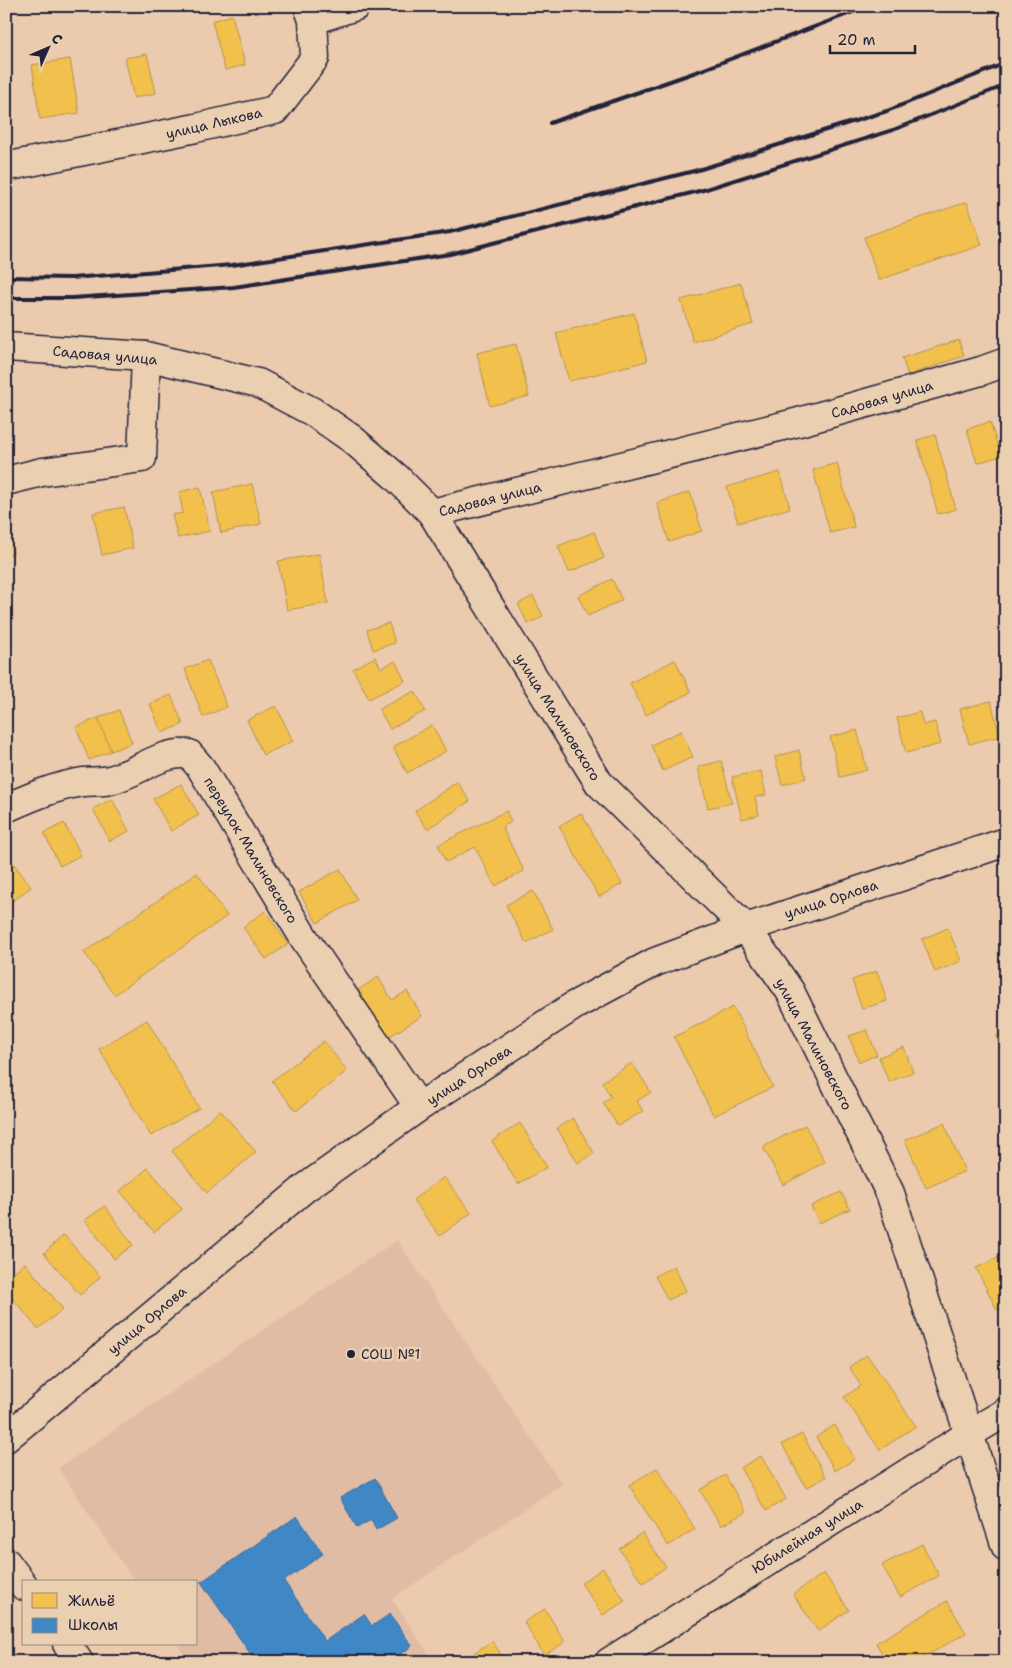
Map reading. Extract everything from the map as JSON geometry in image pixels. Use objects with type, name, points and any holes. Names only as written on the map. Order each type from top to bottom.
[{"type":"street","name":"улица Лыкова","points":[[6,166],[196,128],[275,110],[315,58],[310,13],[356,6]]},
{"type":"street","name":"Садовая улица","points":[[6,347],[146,356],[258,383],[313,412],[360,446],[396,477],[432,513],[799,422],[981,371],[1006,362]]},
{"type":"street","points":[[6,481],[42,472],[142,458],[146,356]]},
{"type":"street","name":"улица Малиновского","points":[[432,513],[599,783],[746,928],[790,991],[890,1192],[1006,1547]]},
{"type":"street","name":"переулок Малиновского","points":[[6,808],[43,791],[82,782],[108,780],[135,771],[158,758],[176,753],[190,754],[202,768],[304,938],[419,1107]]},
{"type":"street","name":"улица Орлова","points":[[6,1438],[305,1188],[419,1107],[575,1005],[654,962],[746,928],[1006,842]]},
{"type":"street","name":"Юбилейная улица","points":[[609,1662],[1006,1412]]},
{"type":"street","points":[[6,1562],[22,1583]]},
{"type":"street","points":[[67,1646],[79,1662]]},
{"type":"shaded area","name":"СОШ №1","points":[[397,1240],[562,1484],[392,1599],[434,1662],[189,1662],[178,1646],[198,1646],[198,1580],[134,1580],[58,1468]]},
{"type":"building: Жильё","points":[[232,15],[245,65],[225,70],[212,21]]},
{"type":"building: Жильё","points":[[147,54],[156,93],[134,98],[125,58]]},
{"type":"building: Жильё","points":[[70,59],[79,113],[40,119],[32,65]]},
{"type":"building: Жильё","points":[[967,202],[982,245],[879,280],[864,237]]},
{"type":"building: Жильё","points":[[741,283],[753,324],[693,342],[681,300]]},
{"type":"building: Жильё","points":[[634,313],[647,361],[569,381],[556,333]]},
{"type":"building: Жильё","points":[[959,340],[964,356],[908,375],[902,358]]},
{"type":"building: Жильё","points":[[516,344],[529,396],[490,406],[477,353]]},
{"type":"building: Жильё","points":[[990,422],[1001,456],[977,463],[967,429]]},
{"type":"building: Жильё","points":[[935,435],[956,509],[938,514],[917,440]]},
{"type":"building: Жильё","points":[[837,463],[854,527],[830,533],[813,470]]},
{"type":"building: Жильё","points":[[780,472],[790,508],[738,523],[727,487]]},
{"type":"building: Жильё","points":[[252,484],[261,524],[221,533],[213,492]]},
{"type":"building: Жильё","points":[[200,487],[210,531],[178,538],[172,515],[183,513],[179,492]]},
{"type":"building: Жильё","points":[[690,492],[702,531],[669,542],[657,503]]},
{"type":"building: Жильё","points":[[124,507],[133,548],[102,555],[93,513]]},
{"type":"building: Жильё","points":[[6,522],[9,522],[13,554],[6,555]]},
{"type":"building: Жильё","points":[[594,532],[604,558],[569,572],[558,546]]},
{"type":"building: Жильё","points":[[319,554],[328,603],[287,610],[278,561]]},
{"type":"building: Жильё","points":[[612,579],[622,600],[588,616],[578,596]]},
{"type":"building: Жильё","points":[[533,596],[543,616],[528,624],[518,604]]},
{"type":"building: Жильё","points":[[389,623],[395,643],[373,650],[367,630]]},
{"type":"building: Жильё","points":[[375,657],[381,668],[395,661],[405,681],[369,699],[353,669]]},
{"type":"building: Жильё","points":[[208,660],[227,707],[203,717],[185,669]]},
{"type":"building: Жильё","points":[[675,660],[691,692],[646,715],[630,683]]},
{"type":"building: Жильё","points":[[415,691],[425,711],[390,729],[379,709]]},
{"type":"building: Жильё","points":[[171,695],[183,724],[162,733],[150,704]]},
{"type":"building: Жильё","points":[[991,701],[1000,736],[969,744],[960,709]]},
{"type":"building: Жильё","points":[[276,706],[293,741],[263,755],[247,720]]},
{"type":"building: Жильё","points":[[119,710],[132,743],[111,751],[98,718]]},
{"type":"building: Жильё","points":[[920,712],[923,725],[935,722],[941,744],[906,753],[897,718]]},
{"type":"building: Жильё","points":[[98,718],[111,751],[89,760],[76,727]]},
{"type":"building: Жильё","points":[[432,725],[446,751],[407,773],[393,747]]},
{"type":"building: Жильё","points":[[857,730],[867,770],[840,777],[830,737]]},
{"type":"building: Жильё","points":[[681,731],[693,757],[663,771],[651,745]]},
{"type":"building: Жильё","points":[[799,750],[806,778],[782,785],[775,757]]},
{"type":"building: Жильё","points":[[721,761],[732,803],[708,808],[698,767]]},
{"type":"building: Жильё","points":[[761,771],[766,795],[755,797],[759,815],[742,819],[732,777]]},
{"type":"building: Жильё","points":[[457,782],[470,801],[427,829],[415,811]]},
{"type":"building: Жильё","points":[[181,784],[199,815],[171,831],[153,799]]},
{"type":"building: Жильё","points":[[112,799],[129,831],[110,841],[93,809]]},
{"type":"building: Жильё","points":[[506,811],[511,822],[502,827],[524,871],[495,886],[475,847],[446,862],[438,845]]},
{"type":"building: Жильё","points":[[581,813],[622,884],[599,897],[559,826]]},
{"type":"building: Жильё","points":[[64,823],[81,855],[60,866],[44,833]]},
{"type":"building: Жильё","points":[[6,853],[31,887],[6,906]]},
{"type":"building: Жильё","points":[[340,869],[357,900],[317,923],[299,892]]},
{"type":"building: Жильё","points":[[197,873],[227,916],[114,995],[84,952]]},
{"type":"building: Жильё","points":[[533,891],[553,929],[526,943],[506,905]]},
{"type":"building: Жильё","points":[[265,911],[288,944],[266,959],[243,927]]},
{"type":"building: Жильё","points":[[948,928],[961,961],[935,972],[922,939]]},
{"type":"building: Жильё","points":[[877,971],[887,1001],[862,1009],[852,980]]},
{"type":"building: Жильё","points":[[378,977],[392,1000],[407,991],[422,1016],[387,1038],[358,990]]},
{"type":"building: Жильё","points":[[733,1007],[773,1087],[714,1116],[674,1037]]},
{"type":"building: Жильё","points":[[147,1020],[199,1108],[151,1136],[99,1049]]},
{"type":"building: Жильё","points":[[867,1030],[877,1055],[859,1062],[849,1036]]},
{"type":"building: Жильё","points":[[1006,1033],[1006,1062],[996,1036]]},
{"type":"building: Жильё","points":[[324,1041],[347,1071],[296,1111],[272,1081]]},
{"type":"building: Жильё","points":[[904,1047],[913,1072],[889,1082],[879,1057]]},
{"type":"building: Жильё","points":[[632,1063],[651,1092],[637,1101],[643,1111],[618,1126],[603,1103],[611,1097],[602,1082]]},
{"type":"building: Жильё","points":[[220,1110],[256,1152],[207,1193],[172,1151]]},
{"type":"building: Жильё","points":[[573,1118],[594,1153],[578,1163],[557,1128]]},
{"type":"building: Жильё","points":[[520,1123],[547,1167],[518,1184],[492,1141]]},
{"type":"building: Жильё","points":[[944,1123],[965,1171],[926,1188],[905,1140]]},
{"type":"building: Жильё","points":[[805,1125],[825,1162],[783,1185],[763,1147]]},
{"type":"building: Жильё","points":[[148,1168],[182,1209],[154,1232],[120,1191]]},
{"type":"building: Жильё","points":[[444,1177],[471,1213],[440,1236],[413,1200]]},
{"type":"building: Жильё","points":[[841,1192],[850,1209],[819,1223],[811,1206]]},
{"type":"building: Жильё","points":[[105,1206],[133,1245],[114,1259],[85,1220]]},
{"type":"building: Жильё","points":[[64,1235],[100,1277],[80,1295],[44,1253]]},
{"type":"building: Жильё","points":[[1006,1254],[1006,1306],[997,1310],[976,1268]]},
{"type":"building: Жильё","points":[[25,1263],[63,1309],[38,1329],[6,1290],[6,1278]]},
{"type":"building: Жильё","points":[[674,1266],[686,1291],[668,1300],[655,1276]]},
{"type":"building: Жильё","points":[[867,1355],[916,1426],[880,1450],[844,1397],[861,1386],[849,1367]]},
{"type":"building: Жильё","points":[[835,1425],[855,1459],[835,1471],[816,1437]]},
{"type":"building: Жильё","points":[[802,1434],[826,1477],[806,1488],[782,1444]]},
{"type":"building: Жильё","points":[[761,1456],[786,1499],[766,1511],[740,1468]]},
{"type":"building: Жильё","points":[[657,1468],[695,1529],[668,1546],[629,1485]]},
{"type":"building: Жильё","points":[[725,1475],[746,1512],[721,1526],[700,1490]]},
{"type":"building: Жильё","points":[[642,1533],[666,1567],[643,1583],[619,1549]]},
{"type":"building: Жильё","points":[[922,1544],[939,1576],[900,1597],[882,1565]]},
{"type":"building: Жильё","points":[[603,1568],[625,1601],[603,1615],[581,1583]]},
{"type":"building: Жильё","points":[[824,1573],[849,1610],[818,1631],[793,1594]]},
{"type":"building: Жильё","points":[[947,1601],[966,1633],[916,1662],[887,1662],[876,1643]]},
{"type":"building: Жильё","points":[[545,1609],[565,1642],[544,1655],[524,1622]]},
{"type":"building: Жильё","points":[[492,1641],[506,1662],[480,1662],[474,1653]]},
{"type":"building: Школы","points":[[375,1478],[397,1518],[376,1530],[371,1520],[357,1528],[340,1498]]},
{"type":"building: Школы","points":[[297,1516],[323,1554],[284,1581],[325,1641],[364,1614],[372,1626],[390,1614],[412,1646],[389,1662],[256,1662],[201,1582]]},
{"type":"railway","points":[[550,123],[699,71],[869,6]]},
{"type":"railway","points":[[6,277],[72,278],[232,265],[450,232],[698,170],[887,111],[1006,63]]},
{"type":"railway","points":[[6,298],[72,298],[234,287],[450,254],[703,190],[893,130],[1006,85]]},
{"type":"place","name":"СОШ №1","points":[[351,1354]]}]
